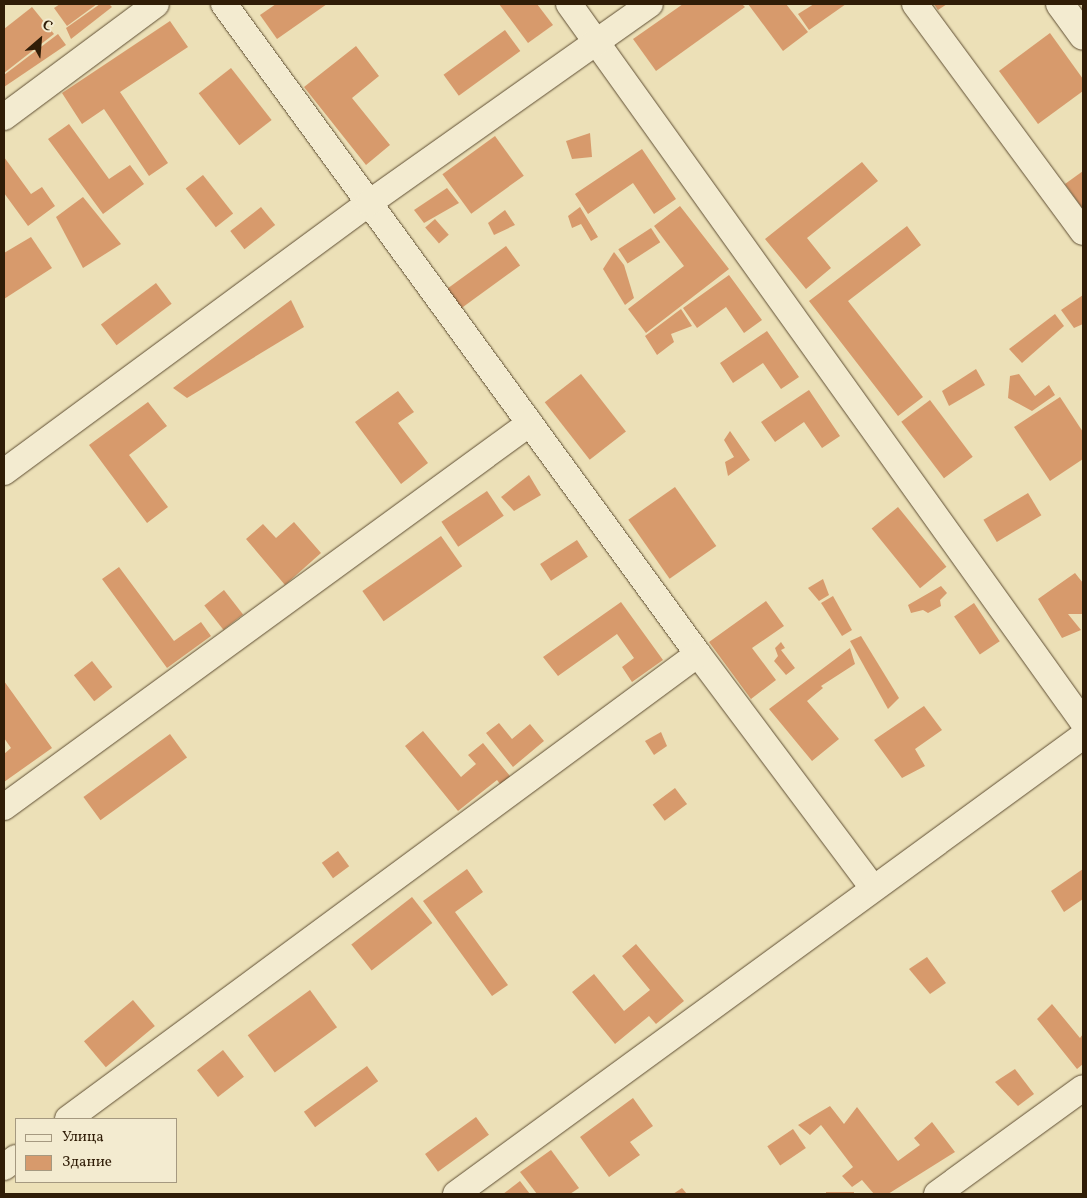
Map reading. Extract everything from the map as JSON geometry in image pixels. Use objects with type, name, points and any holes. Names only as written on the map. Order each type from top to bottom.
[{"type":"street","points":[[4,117],[156,4]]},
{"type":"street","points":[[224,4],[698,654],[873,888]]},
{"type":"street","points":[[569,4],[1083,722]]},
{"type":"street","points":[[4,472],[369,203],[650,4]]},
{"type":"street","points":[[915,4],[1083,232]]},
{"type":"street","points":[[1060,4],[1083,36]]},
{"type":"street","points":[[4,807],[530,423]]},
{"type":"street","points":[[69,1118],[698,654]]},
{"type":"street","points":[[456,1194],[1083,736]]},
{"type":"street","points":[[937,1194],[1083,1088]]},
{"type":"street","points":[[4,1167],[15,1159]]},
{"type":"building","points":[[60,4],[97,4],[67,26],[54,8]]},
{"type":"building","points":[[100,4],[109,4],[112,7],[71,39],[66,28]]},
{"type":"building","points":[[276,4],[327,4],[277,39],[260,15]]},
{"type":"building","points":[[499,4],[537,4],[553,25],[528,43]]},
{"type":"building","points":[[683,4],[742,4],[745,7],[656,71],[633,39]]},
{"type":"building","points":[[748,4],[786,4],[808,32],[783,51]]},
{"type":"building","points":[[814,4],[846,4],[809,30],[798,14]]},
{"type":"building","points":[[934,4],[947,4],[938,10]]},
{"type":"building","points":[[32,7],[54,34],[4,73],[4,29]]},
{"type":"building","points":[[170,21],[188,47],[120,92],[168,163],[149,176],[104,109],[82,124],[62,93]]},
{"type":"building","points":[[505,30],[520,51],[459,96],[444,75]]},
{"type":"building","points":[[1050,33],[1083,79],[1083,91],[1038,124],[999,71]]},
{"type":"building","points":[[58,34],[66,45],[4,87],[4,75]]},
{"type":"building","points":[[356,46],[379,76],[352,98],[390,145],[366,165],[304,87]]},
{"type":"building","points":[[231,68],[272,120],[239,145],[199,93]]},
{"type":"building","points":[[69,124],[109,179],[130,165],[144,184],[103,214],[48,139]]},
{"type":"building","points":[[590,133],[592,157],[572,159],[566,141]]},
{"type":"building","points":[[495,136],[524,176],[471,214],[442,174]]},
{"type":"building","points":[[642,149],[676,199],[654,214],[633,183],[588,214],[575,194]]},
{"type":"building","points":[[4,157],[31,194],[42,187],[55,206],[28,226],[4,193]]},
{"type":"building","points":[[862,162],[878,181],[807,238],[831,268],[806,289],[765,239]]},
{"type":"building","points":[[1083,171],[1083,209],[1065,184]]},
{"type":"building","points":[[203,175],[233,214],[216,227],[186,189]]},
{"type":"building","points":[[447,188],[459,203],[424,223],[414,210]]},
{"type":"building","points":[[83,197],[121,244],[83,268],[56,217]]},
{"type":"building","points":[[680,206],[729,269],[646,333],[628,309],[684,266],[654,226]]},
{"type":"building","points":[[261,207],[275,225],[244,249],[230,231]]},
{"type":"building","points":[[580,207],[598,237],[591,241],[581,224],[572,228],[568,216]]},
{"type":"building","points":[[505,210],[515,225],[494,235],[488,223]]},
{"type":"building","points":[[435,219],[449,235],[439,243],[425,228]]},
{"type":"building","points":[[907,226],[921,245],[848,301],[923,397],[898,416],[809,301]]},
{"type":"building","points":[[651,228],[660,242],[628,263],[618,249]]},
{"type":"building","points":[[31,237],[52,268],[4,299],[4,253]]},
{"type":"building","points":[[506,246],[520,265],[460,309],[446,289]]},
{"type":"building","points":[[614,252],[624,265],[634,298],[625,305],[603,269]]},
{"type":"building","points":[[729,275],[762,320],[744,333],[726,307],[697,328],[683,308]]},
{"type":"building","points":[[156,283],[172,304],[117,345],[101,325]]},
{"type":"building","points":[[1083,295],[1083,324],[1074,328],[1061,310]]},
{"type":"building","points":[[291,300],[304,327],[187,398],[173,388]]},
{"type":"building","points":[[681,309],[692,326],[671,334],[674,342],[657,355],[645,336]]},
{"type":"building","points":[[1055,314],[1064,326],[1022,363],[1009,349]]},
{"type":"building","points":[[767,331],[799,377],[781,389],[763,363],[733,383],[720,363]]},
{"type":"building","points":[[976,369],[985,385],[949,406],[942,391]]},
{"type":"building","points":[[581,374],[626,432],[590,460],[545,402]]},
{"type":"building","points":[[1019,374],[1035,396],[1049,385],[1055,395],[1032,411],[1008,398],[1010,376]]},
{"type":"building","points":[[809,390],[840,436],[822,448],[804,422],[775,442],[761,422]]},
{"type":"building","points":[[398,391],[414,412],[398,423],[428,463],[401,484],[355,422]]},
{"type":"building","points":[[1060,397],[1083,432],[1083,459],[1050,481],[1014,427]]},
{"type":"building","points":[[930,400],[973,457],[944,478],[901,422]]},
{"type":"building","points":[[148,402],[167,426],[129,455],[168,507],[147,523],[89,445]]},
{"type":"building","points":[[730,431],[750,460],[728,476],[725,462],[734,457],[724,440]]},
{"type":"building","points":[[529,475],[541,495],[514,511],[501,497]]},
{"type":"building","points":[[675,487],[716,546],[670,579],[628,520]]},
{"type":"building","points":[[487,491],[504,516],[458,547],[441,522]]},
{"type":"building","points":[[1028,493],[1041,515],[997,542],[983,520]]},
{"type":"building","points":[[898,507],[946,567],[920,588],[872,528]]},
{"type":"building","points":[[294,522],[321,553],[285,585],[246,539],[263,524],[276,538]]},
{"type":"building","points":[[441,536],[462,566],[384,621],[362,591]]},
{"type":"building","points":[[577,540],[588,557],[551,581],[540,564]]},
{"type":"building","points":[[119,567],[174,641],[201,622],[211,636],[167,668],[102,579]]},
{"type":"building","points":[[1075,573],[1083,583],[1083,614],[1068,614],[1081,630],[1062,638],[1038,599]]},
{"type":"building","points":[[823,579],[829,595],[819,601],[808,588]]},
{"type":"building","points":[[941,586],[947,593],[940,600],[941,606],[928,613],[923,610],[911,613],[908,605]]},
{"type":"building","points":[[224,590],[243,614],[223,630],[204,605]]},
{"type":"building","points":[[833,596],[852,630],[842,636],[821,603]]},
{"type":"building","points":[[766,601],[784,626],[752,648],[776,680],[751,699],[709,642]]},
{"type":"building","points":[[621,602],[663,660],[632,682],[622,667],[634,658],[617,634],[558,676],[543,657]]},
{"type":"building","points":[[974,603],[1000,641],[980,655],[954,616]]},
{"type":"building","points":[[861,636],[899,698],[888,709],[850,641]]},
{"type":"building","points":[[781,642],[785,648],[781,650],[795,668],[786,675],[774,661],[778,656],[775,648]]},
{"type":"building","points":[[850,648],[855,664],[821,686],[823,688],[807,701],[839,739],[812,761],[769,709]]},
{"type":"building","points":[[92,661],[112,687],[94,701],[74,675]]},
{"type":"building","points":[[4,681],[52,748],[4,782],[4,754],[11,748],[4,738]]},
{"type":"building","points":[[924,706],[942,730],[915,749],[925,766],[902,778],[874,740]]},
{"type":"building","points":[[499,723],[512,739],[530,724],[544,741],[513,767],[486,733]]},
{"type":"building","points":[[423,731],[461,777],[476,764],[468,755],[483,743],[514,781],[504,789],[497,780],[458,811],[405,746]]},
{"type":"building","points":[[661,732],[667,746],[654,755],[645,741]]},
{"type":"building","points":[[170,734],[187,757],[100,820],[83,797]]},
{"type":"building","points":[[675,788],[687,804],[665,821],[653,805]]},
{"type":"building","points":[[338,851],[349,866],[333,878],[322,863]]},
{"type":"building","points":[[467,869],[483,892],[455,912],[508,985],[492,996],[423,901]]},
{"type":"building","points":[[1083,869],[1083,899],[1064,912],[1051,891]]},
{"type":"building","points":[[412,897],[432,923],[372,970],[351,944]]},
{"type":"building","points":[[636,944],[684,1001],[656,1024],[649,1016],[615,1044],[572,992],[594,974],[624,1011],[650,990],[622,956]]},
{"type":"building","points":[[927,957],[946,983],[930,994],[909,969]]},
{"type":"building","points":[[310,990],[337,1027],[275,1072],[248,1035]]},
{"type":"building","points":[[133,1000],[155,1026],[106,1067],[84,1041]]},
{"type":"building","points":[[1052,1004],[1080,1038],[1083,1034],[1083,1064],[1077,1069],[1037,1019]]},
{"type":"building","points":[[223,1050],[244,1077],[218,1097],[197,1070]]},
{"type":"building","points":[[367,1066],[378,1081],[315,1127],[304,1112]]},
{"type":"building","points":[[1015,1069],[1034,1094],[1018,1106],[995,1082]]},
{"type":"building","points":[[633,1098],[653,1126],[630,1142],[640,1155],[609,1177],[580,1137]]},
{"type":"building","points":[[830,1106],[844,1124],[857,1107],[898,1161],[920,1145],[914,1138],[932,1122],[955,1152],[888,1194],[874,1194],[862,1180],[852,1187],[842,1176],[853,1167],[821,1125],[810,1135],[798,1125]]},
{"type":"building","points":[[476,1117],[489,1135],[438,1172],[425,1154]]},
{"type":"building","points":[[793,1129],[806,1148],[780,1165],[767,1146]]},
{"type":"building","points":[[551,1150],[579,1188],[570,1194],[537,1194],[520,1172]]},
{"type":"building","points":[[520,1181],[530,1194],[503,1194]]},
{"type":"building","points":[[682,1188],[687,1194],[673,1194]]},
{"type":"building","points":[[826,1192],[854,1192],[854,1194],[826,1194]]}]
